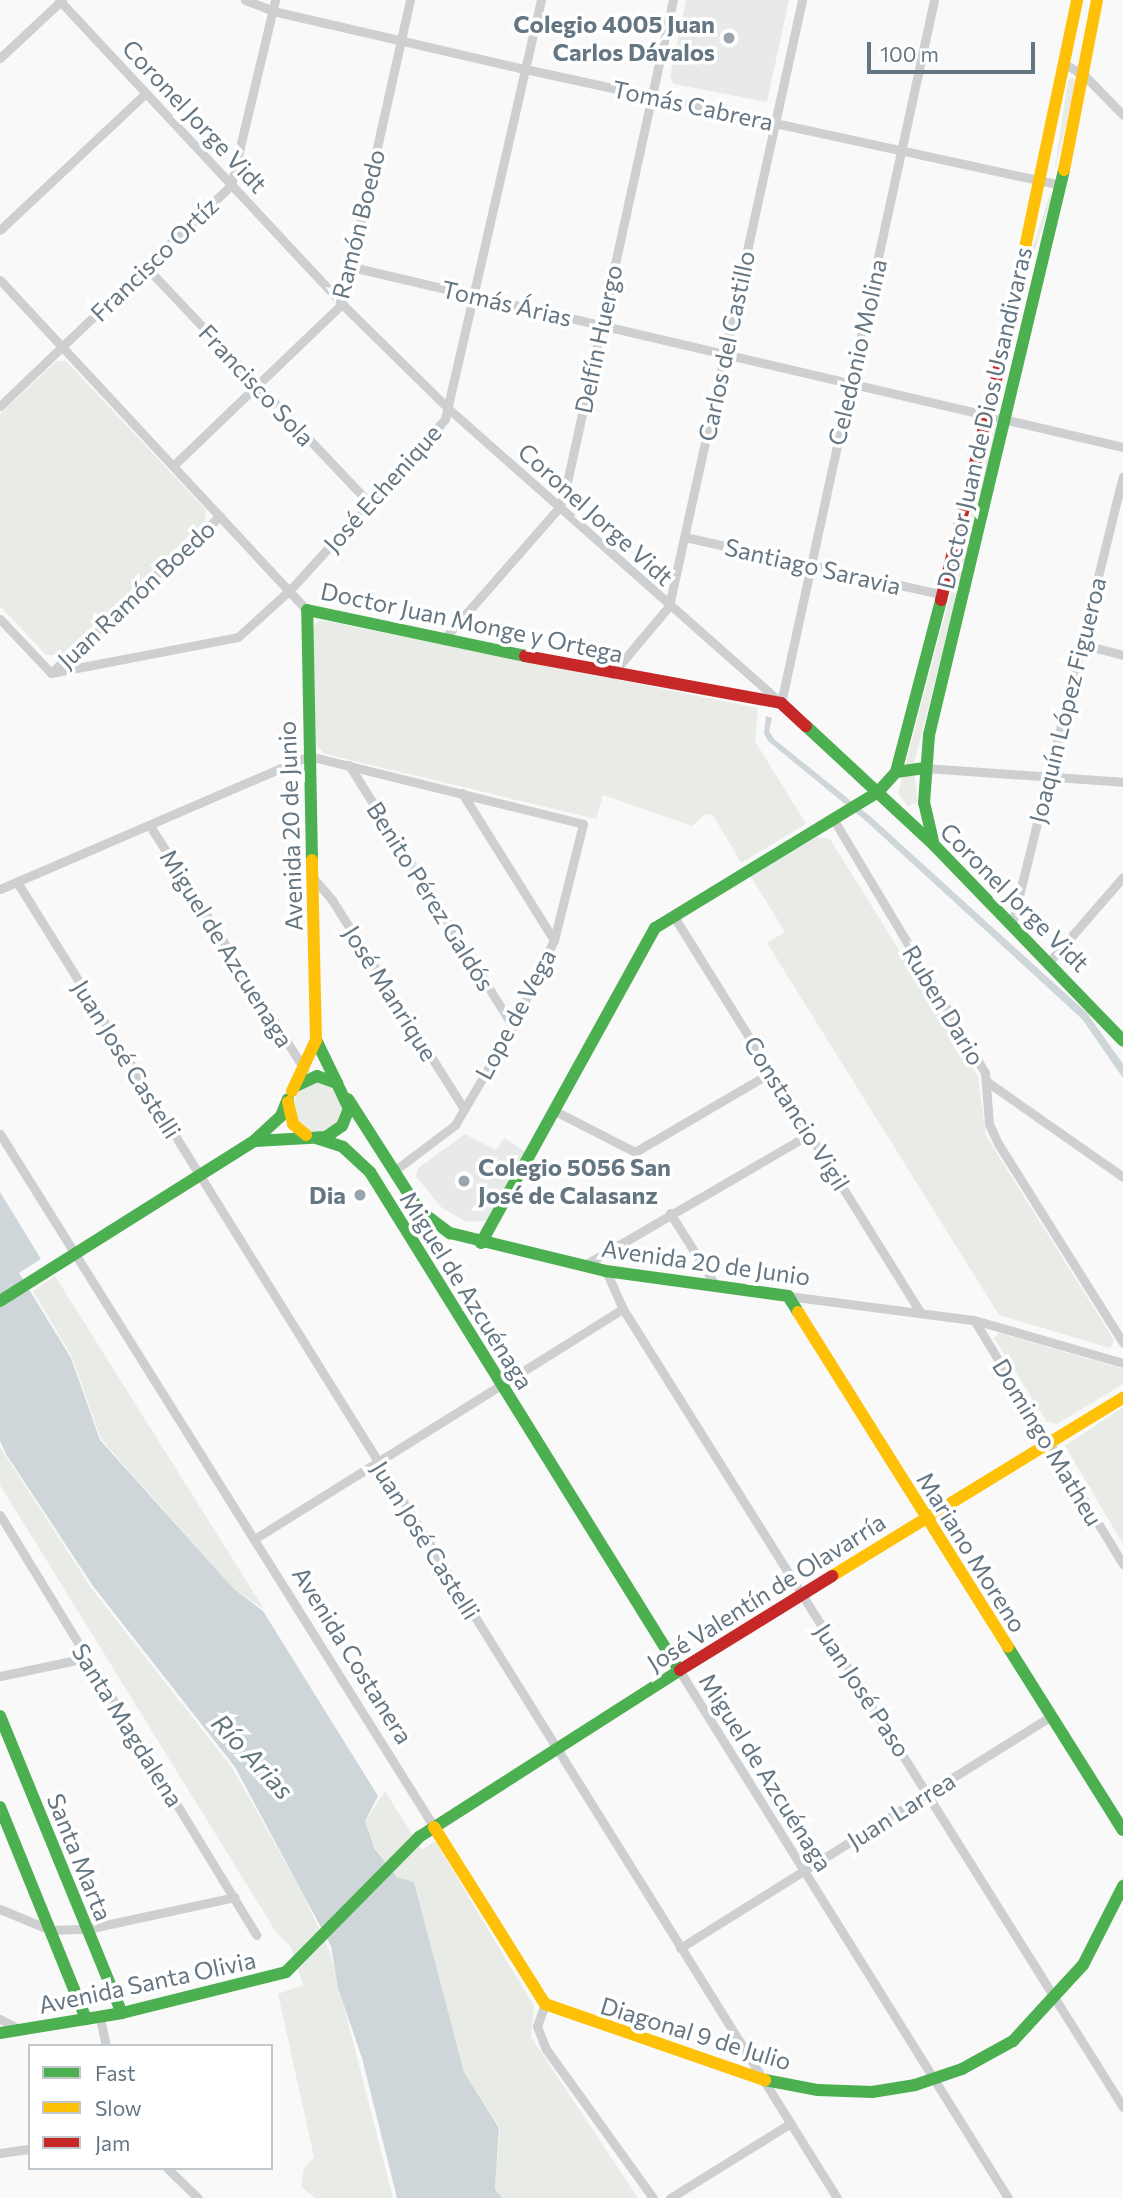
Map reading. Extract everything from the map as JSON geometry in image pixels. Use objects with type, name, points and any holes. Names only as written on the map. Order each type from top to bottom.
[{"type":"street","name":"Tomás Cabrera","points":[[246,0],[272,11],[525,69],[1061,185]]},
{"type":"street","name":"Francisco Ortíz","points":[[0,406],[232,185],[275,0]]},
{"type":"street","name":"Ramón Boedo","points":[[174,465],[342,303],[410,0]]},
{"type":"street","name":"José Echenique","points":[[51,673],[226,642],[247,631],[291,589],[450,410],[541,0]]},
{"type":"street","name":"Delfín Huergo","points":[[444,639],[558,509],[673,0]]},
{"type":"street","name":"Carlos del Castillo","points":[[612,674],[669,606],[802,0]]},
{"type":"street","name":"Celedonio Molina","points":[[780,703],[934,0]]},
{"type":"street","name":"Doctor Juan de Dios Usandivaras","points":[[893,776],[989,414],[1042,181],[1077,0]]},
{"type":"street","name":"Doctor Juan de Dios Usandivaras","points":[[934,845],[924,800],[929,734],[1061,185],[1085,76],[1097,0]]},
{"type":"street","points":[[0,58],[61,1]]},
{"type":"street","name":"Coronel Jorge Vidt","points":[[61,1],[342,303],[450,410],[878,792],[1050,961],[1123,1041]]},
{"type":"street","points":[[1065,64],[1085,76],[1123,116]]},
{"type":"street","points":[[0,230],[145,94]]},
{"type":"street","name":"Tomás Árias","points":[[352,267],[850,381],[1123,447]]},
{"type":"street","name":"Francisco Sola","points":[[147,268],[368,502]]},
{"type":"street","name":"Doctor Juan Monge y Ortega","points":[[0,280],[291,589],[307,610],[612,674],[780,703]]},
{"type":"street","name":"Joaquín López Figueroa","points":[[1012,923],[1123,477]]},
{"type":"street","name":"Juan Ramón Boedo","points":[[51,673],[220,516]]},
{"type":"street","name":"Santiago Saravia","points":[[685,537],[941,594]]},
{"type":"street","name":"Avenida 20 de Junio","points":[[0,1301],[201,1177],[254,1141],[281,1116],[304,1069],[316,1040],[307,610]]},
{"type":"street","points":[[1,623],[51,673]]},
{"type":"street","points":[[1081,644],[1123,655]]},
{"type":"street","points":[[0,889],[309,755],[462,793],[554,940]]},
{"type":"street","name":"Benito Pérez Galdós","points":[[349,765],[513,1026]]},
{"type":"street","points":[[481,1243],[655,928],[673,915],[832,817],[878,792],[893,776],[925,768],[1123,782]]},
{"type":"street","points":[[893,776],[895,808],[911,812],[924,800]]},
{"type":"street","name":"Lope de Vega","points":[[394,1171],[447,1135],[513,1026],[554,940],[583,824],[462,793]]},
{"type":"street","name":"Ruben Dario","points":[[832,817],[986,1081],[989,1124],[999,1145],[1123,1343]]},
{"type":"street","name":"Miguel de Azcuenaga","points":[[150,826],[304,1069]]},
{"type":"street","points":[[1050,961],[1123,877]]},
{"type":"street","name":"José Manrique","points":[[314,879],[332,900],[464,1109]]},
{"type":"street","name":"Juan José Castelli","points":[[17,882],[837,2198]]},
{"type":"street","name":"Constancio Vigil","points":[[673,915],[920,1312]]},
{"type":"street","name":"Avenida 20 de Junio","points":[[316,1040],[337,1083]]},
{"type":"street","points":[[555,1111],[635,1152],[772,1072]]},
{"type":"street","points":[[254,1141],[311,1136],[342,1126],[348,1099],[337,1083],[307,1078],[290,1095],[293,1124],[311,1136]]},
{"type":"street","points":[[986,1081],[1123,1177]]},
{"type":"street","name":"Avenida 20 de Junio","points":[[348,1099],[426,1219],[481,1243],[606,1271],[974,1320],[1123,1363]]},
{"type":"street","name":"Avenida Costanera","points":[[0,1134],[256,1538],[545,2004]]},
{"type":"street","points":[[583,1266],[810,1134]]},
{"type":"street","name":"Miguel de Azcuénaga","points":[[311,1136],[343,1147],[370,1172],[802,1872],[1007,2198]]},
{"type":"street","points":[[670,1213],[716,1286]]},
{"type":"street","name":"Juan José Paso","points":[[606,1271],[623,1309],[929,1792],[1123,2108]]},
{"type":"street","name":"Mariano Moreno","points":[[788,1296],[1049,1717],[1123,1830]]},
{"type":"street","points":[[256,1538],[376,1460],[623,1309]]},
{"type":"street","name":"Domingo Matheu","points":[[974,1320],[1123,1564]]},
{"type":"street","name":"José Valentín de Olavarría","points":[[414,1842],[556,1747],[1123,1398]]},
{"type":"street","name":"Santa Magdalena","points":[[0,1515],[256,1935]]},
{"type":"street","points":[[0,1676],[86,1658]]},
{"type":"street","name":"Santa Marta","points":[[0,1716],[122,2013]]},
{"type":"street","name":"Juan Larrea","points":[[680,1948],[1049,1717]]},
{"type":"street","points":[[0,1807],[50,1930],[105,2044]]},
{"type":"street","name":"Avenida Santa Olivia","points":[[0,2034],[93,2019],[269,1979],[298,1962],[414,1842]]},
{"type":"street","name":"Diagonal 9 de Julio","points":[[545,2004],[763,2080],[850,2093],[934,2080],[1013,2041],[1055,2000],[1096,1946],[1123,1886]]},
{"type":"street","points":[[0,1909],[50,1930],[87,1929],[235,1897]]},
{"type":"street","points":[[545,2004],[537,2026],[546,2049],[653,2198]]},
{"type":"street","points":[[0,2019],[21,2030]]},
{"type":"street","points":[[670,2198],[791,2123]]},
{"type":"street","points":[[0,2153],[28,2149]]},
{"type":"street","points":[[169,2170],[198,2198]]},
{"type":"shaded area","name":"Colegio 4005 Juan Carlos Dávalos","points":[[686,0],[789,0],[767,102],[674,84],[670,77]]},
{"type":"shaded area","points":[[1072,77],[1076,82],[1054,174],[1068,81]]},
{"type":"shaded area","points":[[1050,194],[1053,195],[988,396],[985,395]]},
{"type":"shaded area","points":[[57,361],[66,361],[206,510],[205,521],[62,655],[46,655],[0,606],[0,414]]},
{"type":"shaded area","points":[[996,421],[995,447],[914,763],[917,801],[908,807],[898,793]]},
{"type":"shaded area","points":[[320,620],[758,708],[755,741],[806,824],[741,863],[713,815],[705,814],[692,826],[603,795],[596,819],[325,754],[316,745],[313,626]]},
{"type":"shaded area","points":[[817,837],[830,839],[978,1077],[986,1136],[1114,1340],[1110,1348],[999,1315],[767,943],[785,932],[751,877]]},
{"type":"shaded area","points":[[319,1082],[337,1089],[344,1107],[337,1125],[319,1132],[301,1125],[294,1107],[301,1089]]},
{"type":"shaded area","name":"Colegio 5056 San José de Calasanz","points":[[465,1134],[496,1150],[504,1138],[526,1152],[486,1221],[467,1222],[442,1208],[416,1176],[418,1168]]},
{"type":"shaded area","points":[[55,1276],[264,1609],[234,1589],[101,1439],[72,1357],[33,1291]]},
{"type":"shaded area","points":[[999,1333],[1123,1369],[1123,1384],[1057,1424],[1047,1422],[994,1338]]},
{"type":"shaded area","points":[[1123,1407],[1123,1544],[1065,1446]]},
{"type":"shaded area","points":[[0,1447],[92,1589],[233,1769],[303,1894],[330,1952],[393,2198],[315,2198],[301,2187],[304,2168],[314,2157],[278,1994],[303,1985],[291,1947],[276,1932],[0,1485]]},
{"type":"shaded area","points":[[385,1791],[422,1850],[435,1841],[534,2006],[531,2037],[638,2198],[502,2198],[495,2189],[500,2128],[464,2072],[414,1882],[397,1877],[376,1849],[365,1821]]},
{"type":"water","points":[[766,716],[772,718],[769,731],[774,739],[871,817],[1087,1013],[1123,1064],[1123,1078],[1082,1019],[867,822],[768,741],[764,733]]},
{"type":"water","name":"Río Arias","points":[[0,1192],[41,1259],[19,1273],[71,1358],[100,1440],[234,1589],[263,1611],[378,1796],[365,1821],[375,1849],[397,1877],[414,1882],[464,2072],[499,2128],[495,2189],[502,2198],[397,2198],[362,2058],[338,1988],[331,1946],[235,1767],[93,1586],[6,1454],[0,1441]]},
{"type":"traffic: fast","points":[[933,841],[924,803],[929,735],[1064,170]]},
{"type":"traffic: fast","points":[[481,1243],[655,928],[878,792],[896,772],[941,600]]},
{"type":"traffic: fast","points":[[312,860],[307,610],[525,656]]},
{"type":"traffic: fast","points":[[806,726],[934,845],[1123,1041]]},
{"type":"traffic: fast","points":[[896,772],[925,768]]},
{"type":"traffic: fast","points":[[316,1040],[337,1083]]},
{"type":"traffic: fast","points":[[255,1141],[326,1137],[342,1126],[349,1109],[337,1083],[317,1076],[296,1086]]},
{"type":"traffic: fast","points":[[0,1301],[254,1141],[281,1116],[288,1099]]},
{"type":"traffic: fast","points":[[348,1099],[419,1210],[450,1233],[606,1271],[788,1296],[798,1312]]},
{"type":"traffic: fast","points":[[316,1138],[343,1147],[370,1172],[679,1670]]},
{"type":"traffic: fast","points":[[1008,1647],[1123,1830]]},
{"type":"traffic: fast","points":[[0,2033],[122,2013],[286,1972],[419,1837],[680,1670]]},
{"type":"traffic: fast","points":[[0,1716],[122,2013]]},
{"type":"traffic: fast","points":[[0,1807],[86,2019]]},
{"type":"traffic: fast","points":[[765,2080],[818,2090],[872,2092],[915,2085],[962,2069],[1013,2041],[1083,1965],[1123,1886]]},
{"type":"traffic: slow","points":[[1003,352],[1077,0]]},
{"type":"traffic: slow","points":[[1064,170],[1097,0]]},
{"type":"traffic: slow","points":[[292,1091],[316,1040],[312,860]]},
{"type":"traffic: slow","points":[[288,1102],[293,1124],[306,1135]]},
{"type":"traffic: slow","points":[[798,1312],[1008,1647]]},
{"type":"traffic: slow","points":[[832,1576],[1123,1398]]},
{"type":"traffic: slow","points":[[434,1827],[545,2004],[765,2080]]},
{"type":"traffic: jam","points":[[941,600],[1003,352]]},
{"type":"traffic: jam","points":[[525,656],[781,703],[806,726]]},
{"type":"traffic: jam","points":[[680,1670],[832,1576]]},
{"type":"place","name":"Colegio 4005 Juan Carlos Dávalos","points":[[729,38]]},
{"type":"place","name":"Colegio 5056 San José de Calasanz","points":[[464,1181]]},
{"type":"place","name":"Dia","points":[[360,1195]]}]
